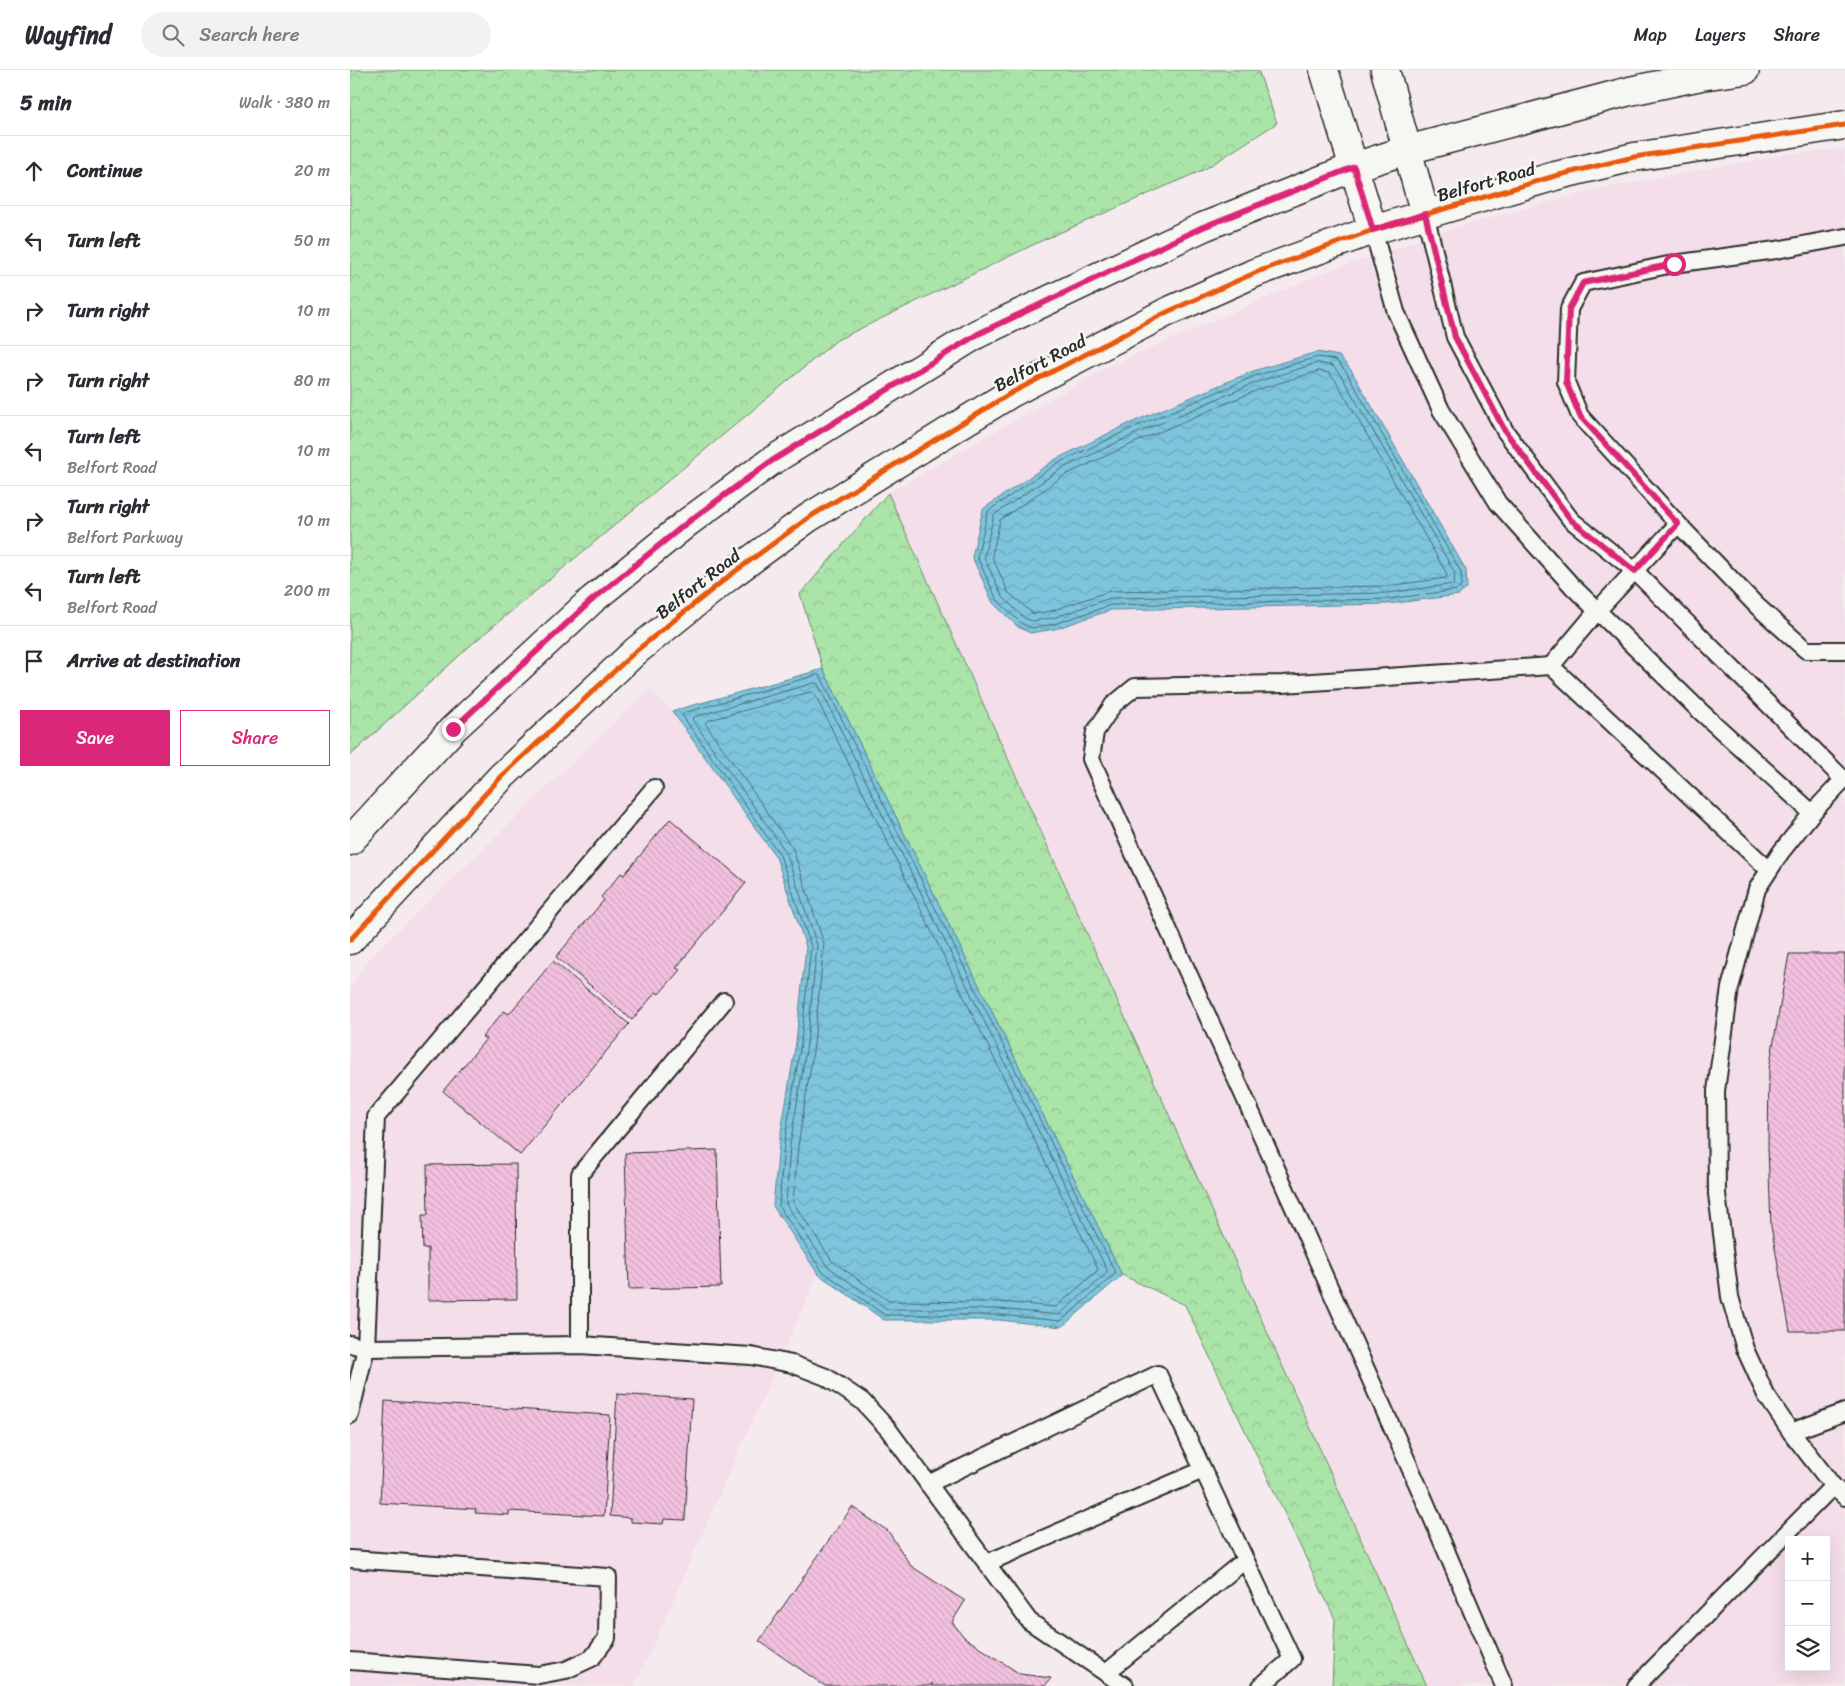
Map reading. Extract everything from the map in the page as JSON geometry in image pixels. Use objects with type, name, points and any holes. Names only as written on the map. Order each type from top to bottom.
[{"type":"street","points":[[1324,70],[1373,230]]},
{"type":"street","points":[[1385,70],[1425,214]]},
{"type":"street","points":[[350,841],[453,729],[592,600],[688,522],[770,462],[978,334],[1203,227],[1354,167],[1407,150],[1630,91],[1700,76],[1745,70]]},
{"type":"street","name":"Belfort Road","points":[[350,940],[500,777],[629,658],[729,576],[808,518],[1011,393],[1167,312],[1257,272],[1373,230],[1555,176],[1634,157],[1845,125]]},
{"type":"lane","points":[[1425,214],[1455,337],[1505,431],[1571,520],[1635,571],[1844,778],[1812,813],[1757,889],[1730,988],[1716,1091],[1717,1194],[1730,1297],[1745,1350],[1766,1395],[1791,1432],[1839,1492],[1636,1686]]},
{"type":"lane","points":[[1373,230],[1396,312],[1441,410],[1498,503],[1573,587],[1699,710],[1812,813]]},
{"type":"lane","points":[[1845,238],[1674,264],[1583,283],[1569,309],[1566,382],[1580,416],[1678,524],[1757,606],[1806,650],[1845,650]]},
{"type":"lane","points":[[1504,1686],[1431,1516],[1243,1094],[1091,759],[1095,732],[1113,704],[1135,687],[1283,684],[1551,666],[1598,610],[1678,524]]},
{"type":"lane","points":[[1551,666],[1769,870]]},
{"type":"lane","points":[[350,1415],[366,1348],[376,1117],[654,788]]},
{"type":"lane","points":[[580,1346],[580,1174],[724,1001]]},
{"type":"lane","points":[[350,1344],[366,1348],[580,1346],[750,1356],[792,1364],[826,1377],[862,1402],[888,1429],[1029,1621],[1125,1686]]},
{"type":"lane","points":[[928,1484],[1158,1374],[1292,1659],[1261,1686]]},
{"type":"lane","points":[[1791,1432],[1845,1412]]},
{"type":"lane","points":[[987,1564],[1203,1470]]},
{"type":"lane","points":[[350,1559],[608,1577],[607,1638],[592,1658],[566,1670],[539,1674],[350,1661]]},
{"type":"lane","points":[[1106,1673],[1245,1560]]},
{"type":"shaded area","points":[[1845,149],[1845,1686],[1427,1686],[888,493],[1105,368],[1327,271],[1470,223],[1603,188],[1793,153]],"holes":[[[1351,370],[1466,570],[1467,588],[1388,604],[1111,610],[1055,629]]]},
{"type":"shaded area","points":[[649,689],[672,711],[776,857],[806,947],[796,1042],[779,1144],[773,1206],[818,1274],[635,1686],[350,1686],[350,988],[371,957]]},
{"type":"green space","points":[[350,70],[1258,70],[1277,123],[1205,169],[1041,241],[837,340],[472,644],[350,756]]},
{"type":"green space","points":[[888,493],[1427,1686],[1332,1686],[1335,1619],[1185,1305],[1122,1275],[823,669],[800,594]]},
{"type":"water","points":[[1317,352],[1339,356],[1351,370],[1466,570],[1467,588],[1459,595],[1388,604],[1111,610],[1055,629],[1030,633],[1018,627],[993,603],[972,557],[983,509],[1056,459],[1128,424],[1253,371]]},
{"type":"water","points":[[823,669],[1122,1275],[1062,1327],[999,1320],[884,1320],[818,1274],[773,1206],[779,1144],[796,1042],[806,947],[776,857],[672,711]]},
{"type":"building","points":[[670,819],[746,883],[676,968],[680,970],[659,994],[656,992],[632,1020],[556,957],[604,900],[601,897],[621,873],[624,875]]},
{"type":"building","points":[[1789,954],[1845,954],[1845,1331],[1790,1331],[1771,1226],[1768,1147],[1769,1069]]},
{"type":"building","points":[[553,961],[629,1024],[520,1155],[443,1091],[486,1039],[482,1037],[504,1011],[509,1014]]},
{"type":"building","points":[[717,1150],[721,1287],[629,1289],[625,1153]]},
{"type":"building","points":[[516,1164],[517,1299],[428,1300],[428,1248],[423,1249],[422,1215],[428,1215],[427,1165]]},
{"type":"building","points":[[617,1394],[692,1399],[685,1520],[664,1519],[663,1524],[631,1522],[631,1518],[610,1516]]},
{"type":"building","points":[[385,1401],[610,1415],[604,1516],[509,1511],[509,1515],[475,1513],[476,1509],[380,1503]]},
{"type":"building","points":[[852,1507],[888,1531],[911,1566],[965,1601],[952,1622],[964,1637],[1020,1674],[1051,1678],[1045,1686],[931,1686],[933,1683],[929,1686],[825,1686],[759,1641]]},
{"type":"cycle path","points":[[350,940],[501,777],[636,651],[729,576],[808,518],[1011,393],[1167,312],[1257,272],[1373,230],[1555,176],[1634,157],[1845,125]]},
{"type":"route","points":[[453,729],[592,600],[688,522],[770,462],[978,334],[1203,227],[1354,167],[1373,230],[1425,214],[1455,337],[1505,431],[1571,520],[1635,571],[1678,524],[1580,416],[1566,382],[1569,309],[1583,283],[1674,264]]}]
